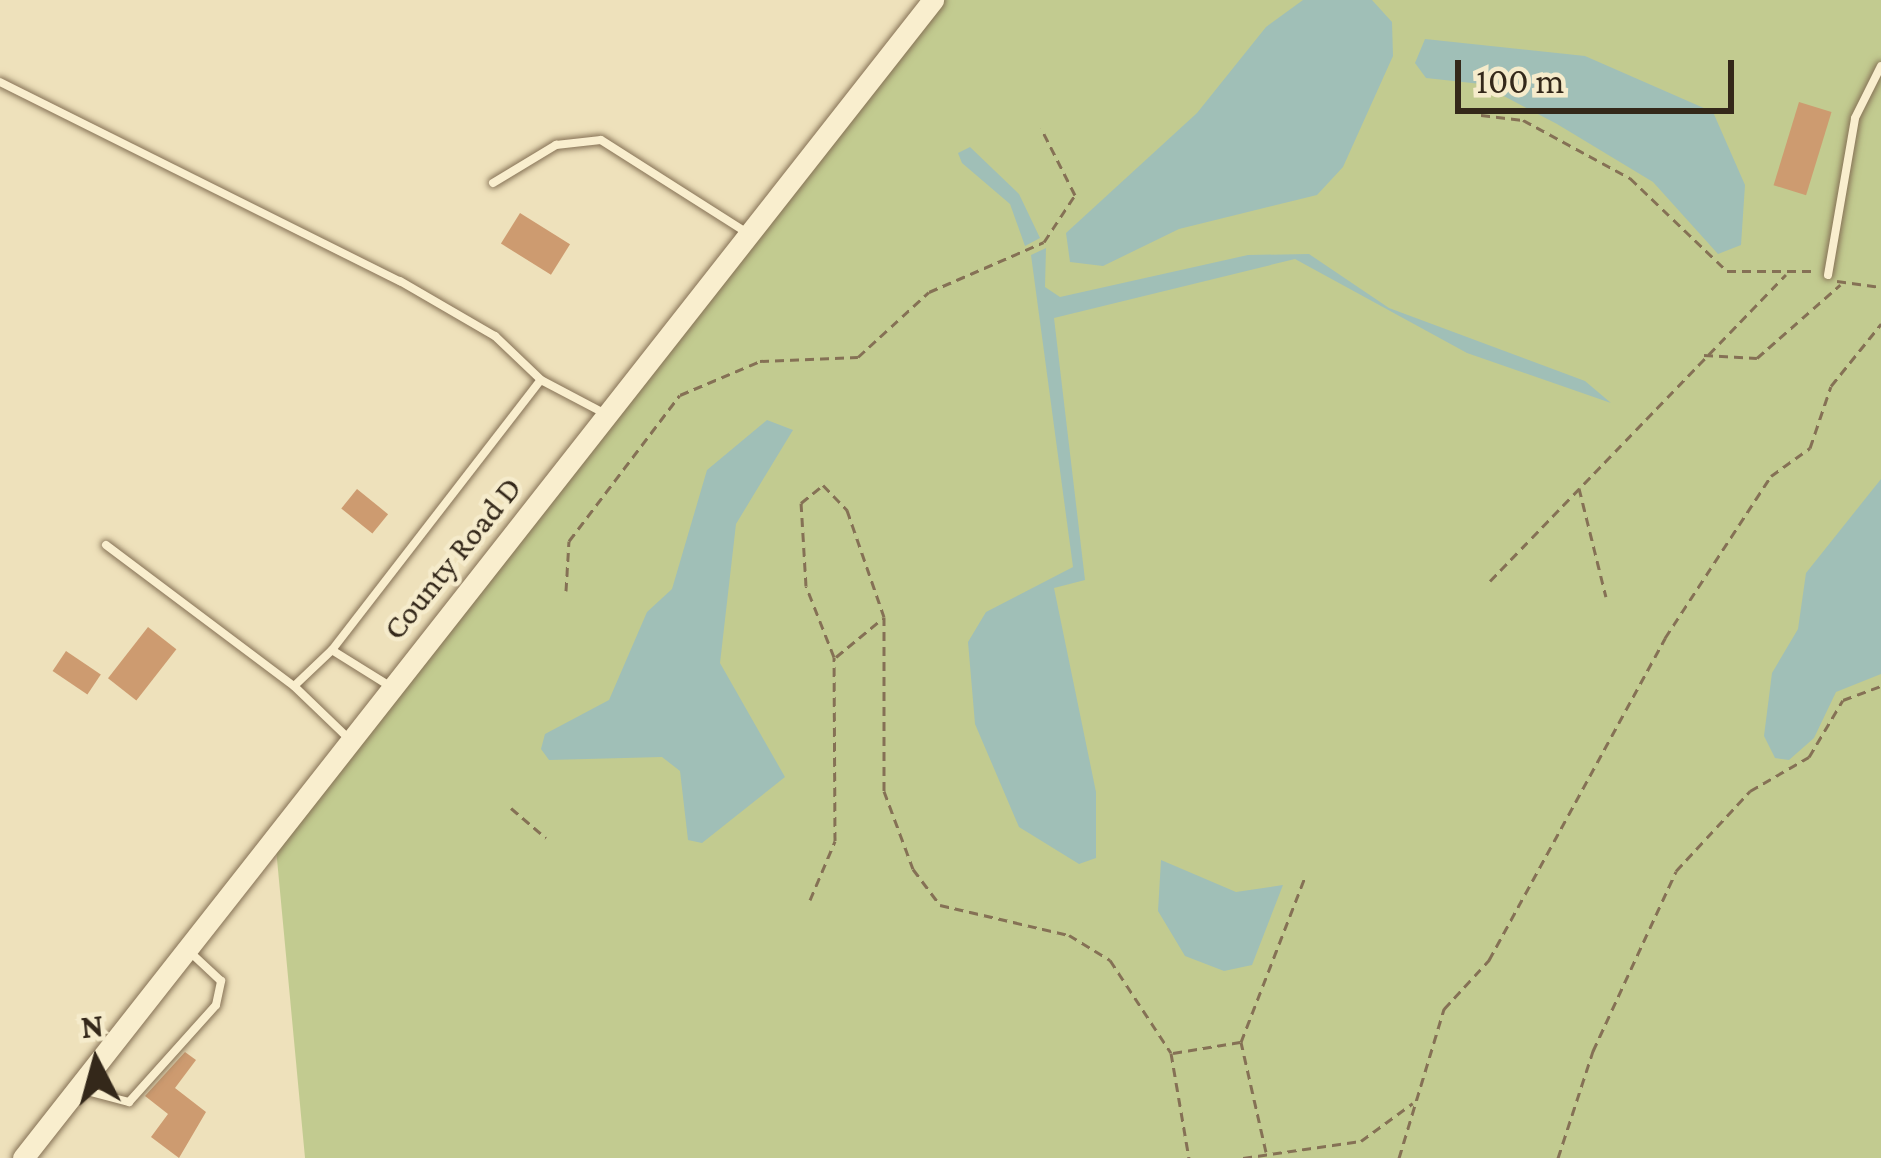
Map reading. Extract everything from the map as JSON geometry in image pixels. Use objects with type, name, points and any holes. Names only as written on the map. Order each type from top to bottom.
[{"type":"main road","name":"County Road D","points":[[22,1158],[933,0]]},
{"type":"lane","points":[[1828,274],[1856,118],[1881,66]]},
{"type":"lane","points":[[0,82],[400,281],[495,336],[541,380],[609,416]]},
{"type":"lane","points":[[493,183],[556,145],[601,140],[750,235]]},
{"type":"lane","points":[[294,686],[332,650],[541,380]]},
{"type":"lane","points":[[106,545],[294,686],[350,740]]},
{"type":"lane","points":[[332,650],[391,687]]},
{"type":"lane","points":[[77,1088],[129,1102],[216,1005],[221,981],[187,949]]},
{"type":"path","points":[[1481,115],[1523,120],[1630,178],[1727,271],[1828,274],[1841,284],[1881,287]]},
{"type":"path","points":[[566,591],[569,541],[680,394],[760,361],[858,357],[928,292],[1044,242],[1075,195],[1041,128]]},
{"type":"path","points":[[1490,581],[1701,354],[1788,274]]},
{"type":"path","points":[[1701,354],[1757,358],[1841,284]]},
{"type":"path","points":[[1399,1158],[1444,1009],[1490,960],[1665,638],[1771,476],[1810,448],[1832,386],[1881,324]]},
{"type":"path","points":[[1580,487],[1606,597]]},
{"type":"path","points":[[810,900],[835,841],[834,658],[806,586],[808,488],[840,496],[884,616],[884,790],[927,893],[959,913],[1092,945],[1171,1053],[1189,1158]]},
{"type":"path","points":[[834,658],[884,616]]},
{"type":"path","points":[[1558,1158],[1593,1051],[1676,871],[1750,791],[1809,757],[1844,700],[1881,686]]},
{"type":"path","points":[[511,808],[546,838]]},
{"type":"path","points":[[1266,1152],[1241,1042],[1305,877]]},
{"type":"path","points":[[1171,1053],[1241,1042]]},
{"type":"path","points":[[1244,1158],[1361,1141],[1414,1102]]},
{"type":"green space","points":[[933,0],[1881,0],[1881,1158],[305,1158],[275,838]]},
{"type":"water","points":[[1303,0],[1372,0],[1392,22],[1393,56],[1343,167],[1317,195],[1179,229],[1103,266],[1070,262],[1066,233],[1197,113],[1266,27]]},
{"type":"water","points":[[1425,39],[1585,56],[1713,112],[1745,185],[1741,245],[1718,254],[1653,182],[1557,124],[1481,84],[1426,78],[1415,63]]},
{"type":"water","points":[[970,147],[1019,194],[1040,238],[1025,246],[1010,204],[962,163],[958,153]]},
{"type":"water","points":[[1046,248],[1045,287],[1060,297],[1248,255],[1309,254],[1389,308],[1585,381],[1611,403],[1467,353],[1295,259],[1054,318],[1085,580],[1054,588],[1096,792],[1096,858],[1079,864],[1019,827],[975,724],[968,642],[986,612],[1073,567],[1031,255]]},
{"type":"water","points":[[767,420],[793,430],[736,524],[720,663],[785,777],[702,843],[688,840],[680,771],[662,757],[549,760],[541,749],[545,734],[609,700],[647,612],[672,589],[707,470]]},
{"type":"water","points":[[1881,479],[1881,674],[1836,692],[1814,738],[1789,760],[1775,758],[1764,736],[1772,673],[1798,629],[1806,573]]},
{"type":"water","points":[[1161,860],[1236,892],[1283,885],[1252,965],[1224,971],[1185,956],[1158,911]]},
{"type":"building","points":[[1799,102],[1832,112],[1806,195],[1774,185]]},
{"type":"building","points":[[520,213],[570,244],[551,275],[501,244]]},
{"type":"building","points":[[357,489],[388,514],[372,534],[341,508]]},
{"type":"building","points":[[148,627],[176,649],[136,700],[108,678]]},
{"type":"building","points":[[66,651],[101,674],[87,694],[53,671]]},
{"type":"building","points":[[185,1052],[196,1060],[175,1088],[206,1112],[179,1158],[151,1137],[168,1114],[145,1096]]}]
